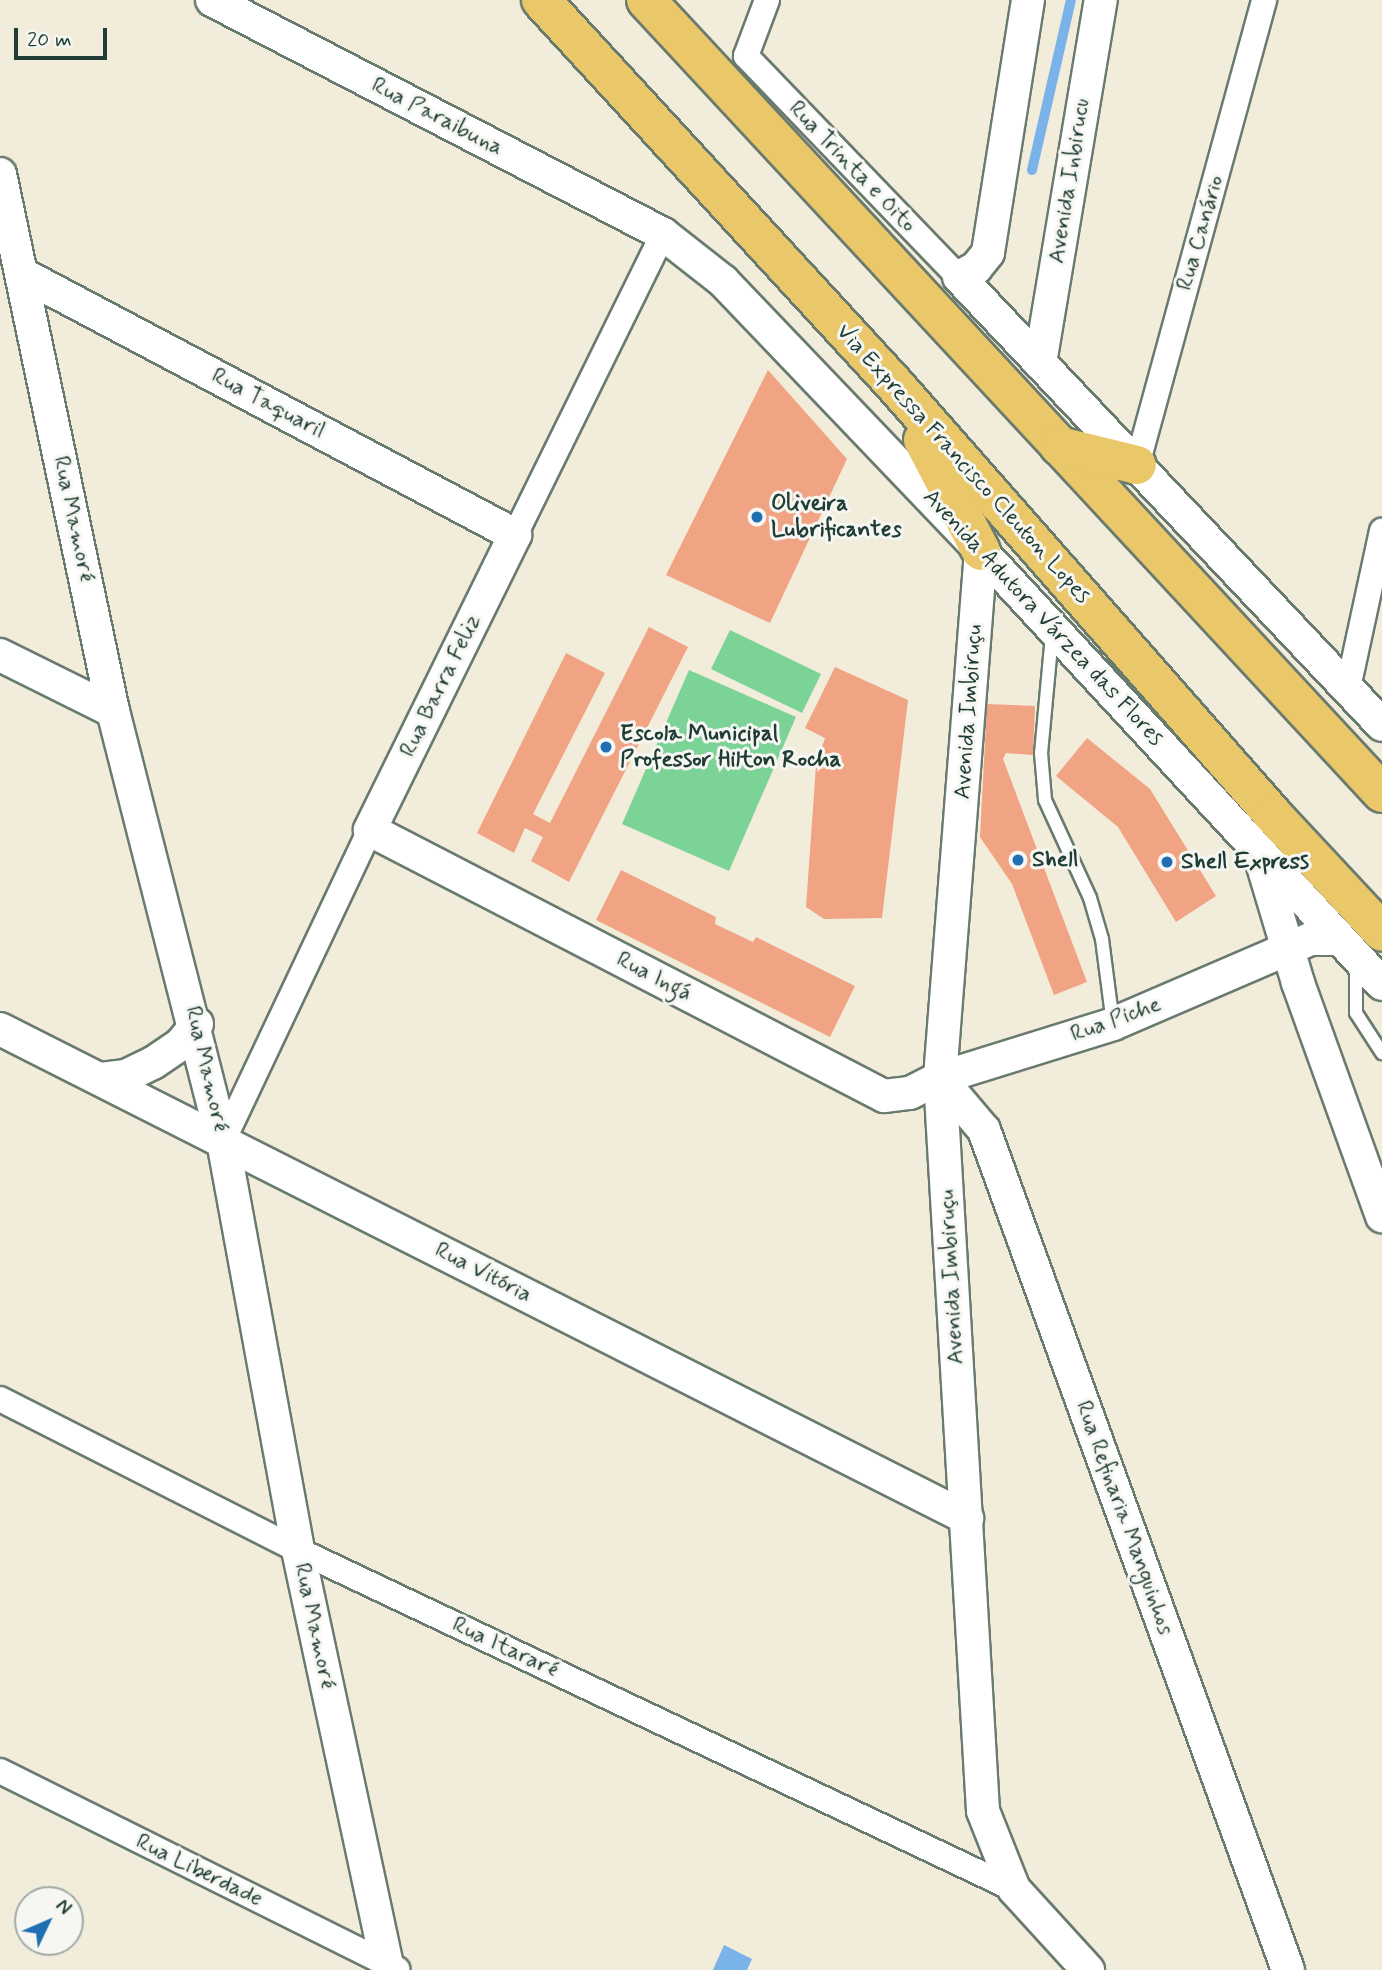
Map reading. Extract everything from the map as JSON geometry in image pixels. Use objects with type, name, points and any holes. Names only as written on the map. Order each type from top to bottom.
[{"type":"highway","name":"Via Expressa Francisco Cleuton Lopes","points":[[541,0],[895,385],[1274,816],[1359,942]]},
{"type":"highway","points":[[646,0],[1382,793]]},
{"type":"highway","points":[[895,385],[981,551]]},
{"type":"highway","points":[[1059,446],[1137,465]]},
{"type":"street","name":"Rua Paraibuna","points":[[212,0],[663,234]]},
{"type":"street","name":"Rua Trinta e Oito","points":[[768,0],[746,57],[959,277]]},
{"type":"street","points":[[1028,0],[988,253],[976,268],[959,277],[1382,725]]},
{"type":"street","name":"Avenida Inbirucu","points":[[1040,363],[1101,0]]},
{"type":"street","name":"Rua Canário","points":[[1137,465],[1264,0]]},
{"type":"street","name":"Rua Mamoré","points":[[0,174],[113,711],[197,1024],[223,1141],[298,1550],[392,1968]]},
{"type":"street","name":"Rua Barra Feliz","points":[[223,1141],[370,830],[663,234]]},
{"type":"street","name":"Avenida Adutora Várzea das Flores","points":[[663,234],[723,281],[981,551],[1258,849],[1359,942],[1382,984]]},
{"type":"street","name":"Rua Taquaril","points":[[22,274],[515,535]]},
{"type":"street","points":[[1348,688],[1382,531]]},
{"type":"street","name":"Avenida Imbiruçu","points":[[981,551],[940,1078],[983,1811],[1014,1889],[1088,1970]]},
{"type":"street","points":[[0,655],[113,711]]},
{"type":"street","name":"Rua Ingá","points":[[370,830],[884,1096],[910,1093],[940,1078]]},
{"type":"street","points":[[1258,849],[1288,951],[1382,1216]]},
{"type":"street","name":"Rua Piche","points":[[940,1078],[1113,1024],[1288,951],[1310,939],[1359,942]]},
{"type":"street","points":[[101,1079],[126,1076],[153,1063],[180,1045],[197,1024]]},
{"type":"street","name":"Rua Vitória","points":[[0,1029],[967,1518]]},
{"type":"street","name":"Rua Refinaria Manguinhos","points":[[940,1078],[984,1130],[1288,1970]]},
{"type":"street","name":"Rua Itararé","points":[[0,1399],[298,1550],[1014,1889]]},
{"type":"street","name":"Rua Liberdade","points":[[0,1771],[392,1968]]},
{"type":"lane","points":[[1053,628],[1041,753],[1045,800],[1090,898],[1102,939],[1113,1024]]},
{"type":"lane","points":[[1359,942],[1356,1013],[1382,1053]]},
{"type":"green space","points":[[730,630],[821,674],[802,713],[711,669]]},
{"type":"green space","points":[[689,670],[796,717],[729,871],[622,824]]},
{"type":"water","points":[[724,1945],[752,1959],[747,1970],[713,1970]]},
{"type":"building","name":"Oliveira Lubrificantes","points":[[768,370],[847,459],[770,623],[666,575]]},
{"type":"building","points":[[649,627],[688,647],[569,882],[531,861],[543,837],[525,828],[514,853],[477,833],[566,653],[605,673],[533,814],[550,823]]},
{"type":"building","points":[[835,667],[908,700],[882,918],[824,919],[806,907],[816,765],[825,738],[805,728]]},
{"type":"building","name":"Shell","points":[[987,704],[1035,706],[1033,755],[1006,753],[1003,759],[1087,982],[1054,995],[1012,884],[980,837]]},
{"type":"building","name":"Shell Express","points":[[1087,738],[1150,789],[1216,896],[1176,922],[1118,827],[1056,776]]},
{"type":"building","points":[[621,870],[716,917],[715,924],[753,942],[756,937],[855,986],[830,1037],[596,920]]},
{"type":"waterway","points":[[1032,170],[1071,0]]},
{"type":"place","name":"Oliveira Lubrificantes","points":[[757,517]]},
{"type":"place","name":"Escola Municipal Professor Hilton Rocha","points":[[606,747]]},
{"type":"place","name":"Shell","points":[[1018,860]]},
{"type":"place","name":"Shell Express","points":[[1167,862]]}]
